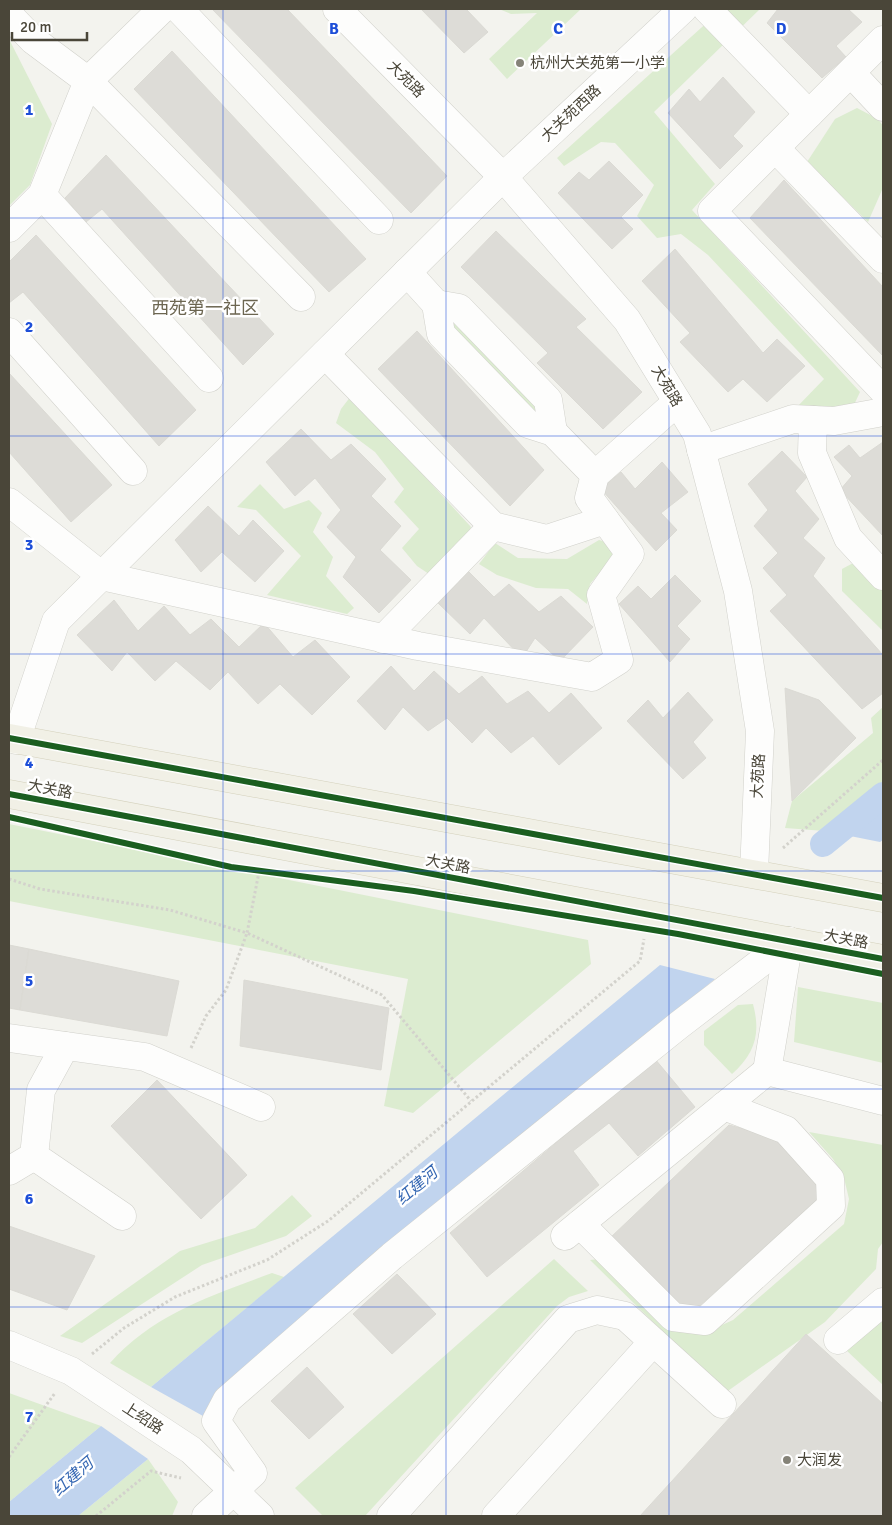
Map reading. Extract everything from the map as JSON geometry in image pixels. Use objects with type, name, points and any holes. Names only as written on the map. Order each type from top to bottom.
[{"type":"main road","points":[[12,739],[883,898]]},
{"type":"main road","name":"大关路","points":[[9,794],[883,959]]},
{"type":"street","points":[[9,228],[42,195],[88,81],[162,9]]},
{"type":"street","points":[[179,9],[379,220]]},
{"type":"street","name":"大苑路","points":[[337,9],[502,177],[628,320],[697,434],[738,591],[760,731],[754,873]]},
{"type":"street","name":"大关苑西路","points":[[12,739],[56,621],[502,177],[683,9]]},
{"type":"street","points":[[707,9],[809,114]]},
{"type":"street","points":[[9,15],[34,40],[88,81],[302,296]]},
{"type":"street","points":[[883,40],[712,211],[883,390]]},
{"type":"street","points":[[851,72],[883,107]]},
{"type":"street","points":[[775,148],[883,259]]},
{"type":"street","points":[[42,195],[209,378]]},
{"type":"street","points":[[407,272],[436,304],[441,334],[528,424],[553,432],[595,475]]},
{"type":"street","points":[[9,332],[133,471]]},
{"type":"street","points":[[325,354],[493,526],[547,539],[605,520]]},
{"type":"street","points":[[9,502],[102,576],[383,639],[592,678],[619,660],[601,595],[630,554],[590,498],[595,475],[677,402]]},
{"type":"street","points":[[701,450],[793,419],[834,421],[883,412]]},
{"type":"street","points":[[813,420],[812,453],[848,538],[883,576]]},
{"type":"street","points":[[383,639],[493,526]]},
{"type":"street","points":[[724,1106],[786,1130],[830,1178],[831,1206],[705,1321],[673,1317],[572,1230],[724,1106],[767,1072],[789,941]]},
{"type":"street","points":[[206,1516],[235,1492],[253,1473],[216,1420],[227,1400],[392,1256],[679,1025],[789,941]]},
{"type":"street","points":[[9,1038],[145,1058],[261,1107]]},
{"type":"street","points":[[34,1156],[41,1090],[65,1046]]},
{"type":"street","points":[[767,1072],[883,1101]]},
{"type":"street","points":[[9,1171],[34,1156]]},
{"type":"street","points":[[34,1156],[122,1216]]},
{"type":"street","points":[[838,1340],[883,1302]]},
{"type":"street","points":[[391,1516],[568,1319],[597,1310],[625,1316],[722,1404]]},
{"type":"street","points":[[496,1516],[653,1342]]},
{"type":"street","name":"上绍路","points":[[9,1345],[71,1371],[192,1450],[260,1516]]},
{"type":"path","points":[[754,873],[883,760]]},
{"type":"path","points":[[179,1072],[206,1016],[226,990],[247,932],[265,842]]},
{"type":"path","points":[[250,869],[269,872]]},
{"type":"path","points":[[9,879],[40,889],[170,910],[247,932],[382,995],[471,1101]]},
{"type":"path","points":[[9,1457],[71,1371],[124,1328],[175,1297],[267,1260],[328,1221],[640,961],[648,914]]},
{"type":"path","points":[[96,1516],[151,1471],[188,1480]]},
{"type":"green space","points":[[499,9],[581,9],[507,79],[489,59],[537,13],[511,14]]},
{"type":"green space","points":[[722,9],[760,9],[654,112],[715,184],[692,210],[860,392],[853,407],[795,409],[824,379],[708,255],[681,234],[657,238],[637,216],[654,185],[615,143],[601,142],[564,166],[557,158]]},
{"type":"green space","points":[[9,39],[52,124],[30,185],[9,206]]},
{"type":"green space","points":[[857,108],[878,119],[883,126],[882,190],[868,222],[807,162],[835,119]]},
{"type":"green space","points":[[450,318],[539,405],[532,415],[450,330]]},
{"type":"green space","points":[[351,396],[471,527],[466,541],[429,574],[417,566],[402,548],[419,529],[394,502],[404,489],[375,452],[336,423],[341,409]]},
{"type":"green space","points":[[260,484],[284,509],[309,500],[322,513],[313,532],[333,557],[326,576],[354,608],[347,614],[267,595],[301,556],[256,510],[237,507]]},
{"type":"green space","points":[[599,540],[610,543],[613,557],[590,584],[587,604],[568,589],[536,588],[497,575],[479,564],[495,543],[518,558],[567,559]]},
{"type":"green space","points":[[855,562],[883,591],[883,631],[842,591],[842,569]]},
{"type":"green space","points":[[883,707],[883,782],[825,831],[785,828],[792,801],[873,733],[871,718]]},
{"type":"green space","points":[[9,824],[588,940],[591,964],[413,1113],[384,1106],[408,979],[9,901]]},
{"type":"green space","points":[[798,987],[883,1003],[883,1063],[794,1042]]},
{"type":"green space","points":[[753,1004],[756,1025],[754,1042],[751,1051],[732,1074],[704,1045],[704,1031],[738,1005]]},
{"type":"green space","points":[[809,1132],[883,1145],[883,1242],[878,1249],[876,1269],[825,1322],[725,1393],[590,1260],[599,1259],[711,1330],[733,1320],[844,1224],[849,1199],[844,1178],[833,1159]]},
{"type":"green space","points":[[292,1195],[312,1216],[286,1236],[202,1265],[82,1343],[60,1336],[180,1251],[255,1228]]},
{"type":"green space","points":[[554,1259],[588,1291],[569,1297],[557,1306],[365,1516],[323,1516],[295,1488]]},
{"type":"green space","points":[[272,1273],[284,1277],[151,1387],[110,1363],[145,1331],[165,1319],[206,1298]]},
{"type":"green space","points":[[883,1318],[883,1385],[845,1349]]},
{"type":"green space","points":[[9,1393],[101,1426],[9,1502]]},
{"type":"green space","points":[[148,1459],[178,1502],[172,1516],[78,1516]]},
{"type":"water","points":[[883,782],[883,840],[880,842],[825,831]]},
{"type":"water","points":[[660,965],[715,979],[462,1188],[212,1403],[203,1416],[151,1387]]},
{"type":"water","points":[[101,1426],[148,1459],[78,1516],[9,1516],[9,1502]]},
{"type":"building","points":[[212,9],[287,9],[447,176],[411,213]]},
{"type":"building","points":[[421,9],[466,9],[488,32],[464,53]]},
{"type":"building","points":[[778,9],[848,9],[862,22],[836,46],[846,57],[822,78],[767,23]]},
{"type":"building","points":[[172,51],[366,259],[329,292],[134,89]]},
{"type":"building","points":[[723,77],[755,112],[733,136],[743,146],[720,169],[668,113],[689,89],[700,102]]},
{"type":"building","points":[[106,155],[274,334],[243,365],[102,209],[86,222],[65,198]]},
{"type":"building","points":[[609,161],[643,195],[621,217],[633,229],[612,249],[558,193],[579,172],[589,180]]},
{"type":"building","points":[[784,180],[883,287],[883,356],[750,218]]},
{"type":"building","points":[[496,231],[586,319],[576,327],[642,392],[603,429],[537,363],[548,353],[461,267]]},
{"type":"building","points":[[36,235],[196,410],[159,446],[23,292],[9,303],[9,262]]},
{"type":"building","points":[[675,249],[763,353],[777,339],[805,366],[767,402],[743,379],[728,392],[680,342],[690,333],[642,281]]},
{"type":"building","points":[[417,331],[544,470],[510,506],[378,369]]},
{"type":"building","points":[[9,373],[112,485],[71,522],[9,452]]},
{"type":"building","points":[[301,429],[331,460],[351,444],[386,479],[371,496],[401,526],[380,550],[411,580],[379,613],[343,577],[356,557],[327,527],[341,510],[315,478],[295,496],[266,462]]},
{"type":"building","points":[[883,442],[883,536],[840,490],[852,476],[834,457],[849,445],[860,458]]},
{"type":"building","points":[[782,451],[807,477],[795,491],[819,519],[803,538],[825,558],[813,576],[883,655],[883,693],[862,709],[770,611],[787,595],[763,568],[778,553],[754,526],[768,510],[748,484]]},
{"type":"building","points":[[662,462],[688,492],[661,513],[677,530],[656,551],[601,489],[621,472],[635,489]]},
{"type":"building","points":[[208,506],[239,536],[253,520],[284,551],[255,582],[222,552],[201,572],[175,540]]},
{"type":"building","points":[[466,569],[494,597],[509,584],[539,612],[561,596],[593,627],[560,661],[535,638],[522,658],[484,618],[470,634],[436,601]]},
{"type":"building","points":[[675,575],[701,601],[677,626],[690,639],[670,662],[619,604],[638,586],[651,599]]},
{"type":"building","points":[[114,600],[138,631],[164,606],[190,635],[211,619],[239,647],[264,623],[293,657],[315,640],[350,677],[312,715],[280,684],[258,704],[228,672],[210,690],[176,661],[155,681],[127,652],[112,671],[77,635]]},
{"type":"building","points":[[391,666],[414,691],[434,671],[459,694],[482,676],[507,704],[528,691],[549,713],[571,693],[602,728],[559,765],[533,736],[511,753],[486,728],[472,743],[447,718],[428,731],[403,707],[385,730],[357,701]]},
{"type":"building","points":[[785,688],[819,700],[856,738],[792,801]]},
{"type":"building","points":[[688,692],[713,720],[693,742],[706,758],[683,779],[627,721],[648,700],[663,718]]},
{"type":"building","points":[[9,945],[29,949],[20,1010],[9,1008]]},
{"type":"building","points":[[29,949],[179,981],[167,1036],[20,1010]]},
{"type":"building","points":[[244,980],[389,1008],[381,1070],[240,1046]]},
{"type":"building","points":[[655,1059],[695,1107],[638,1156],[609,1123],[573,1151],[599,1185],[487,1277],[450,1233]]},
{"type":"building","points":[[157,1080],[247,1175],[201,1219],[111,1126]]},
{"type":"building","points":[[729,1125],[777,1138],[828,1190],[687,1317],[610,1238]]},
{"type":"building","points":[[9,1226],[95,1256],[67,1310],[9,1289]]},
{"type":"building","points":[[397,1274],[436,1314],[392,1354],[353,1314]]},
{"type":"building","name":"大润发","points":[[806,1334],[883,1404],[883,1516],[640,1516]]},
{"type":"building","points":[[307,1367],[344,1407],[309,1439],[271,1401]]},
{"type":"waterway","name":"红建河","points":[[823,844],[883,795]]},
{"type":"cycle path","points":[[9,738],[883,898]]},
{"type":"cycle path","points":[[9,794],[883,959]]},
{"type":"cycle path","points":[[9,817],[231,867],[414,891],[678,934],[883,974]]},
{"type":"place","name":"杭州大关苑第一小学","points":[[520,63]]},
{"type":"place","name":"大润发","points":[[787,1460]]},
{"type":"district","name":"西苑第一社区","points":[[205,308]]}]
